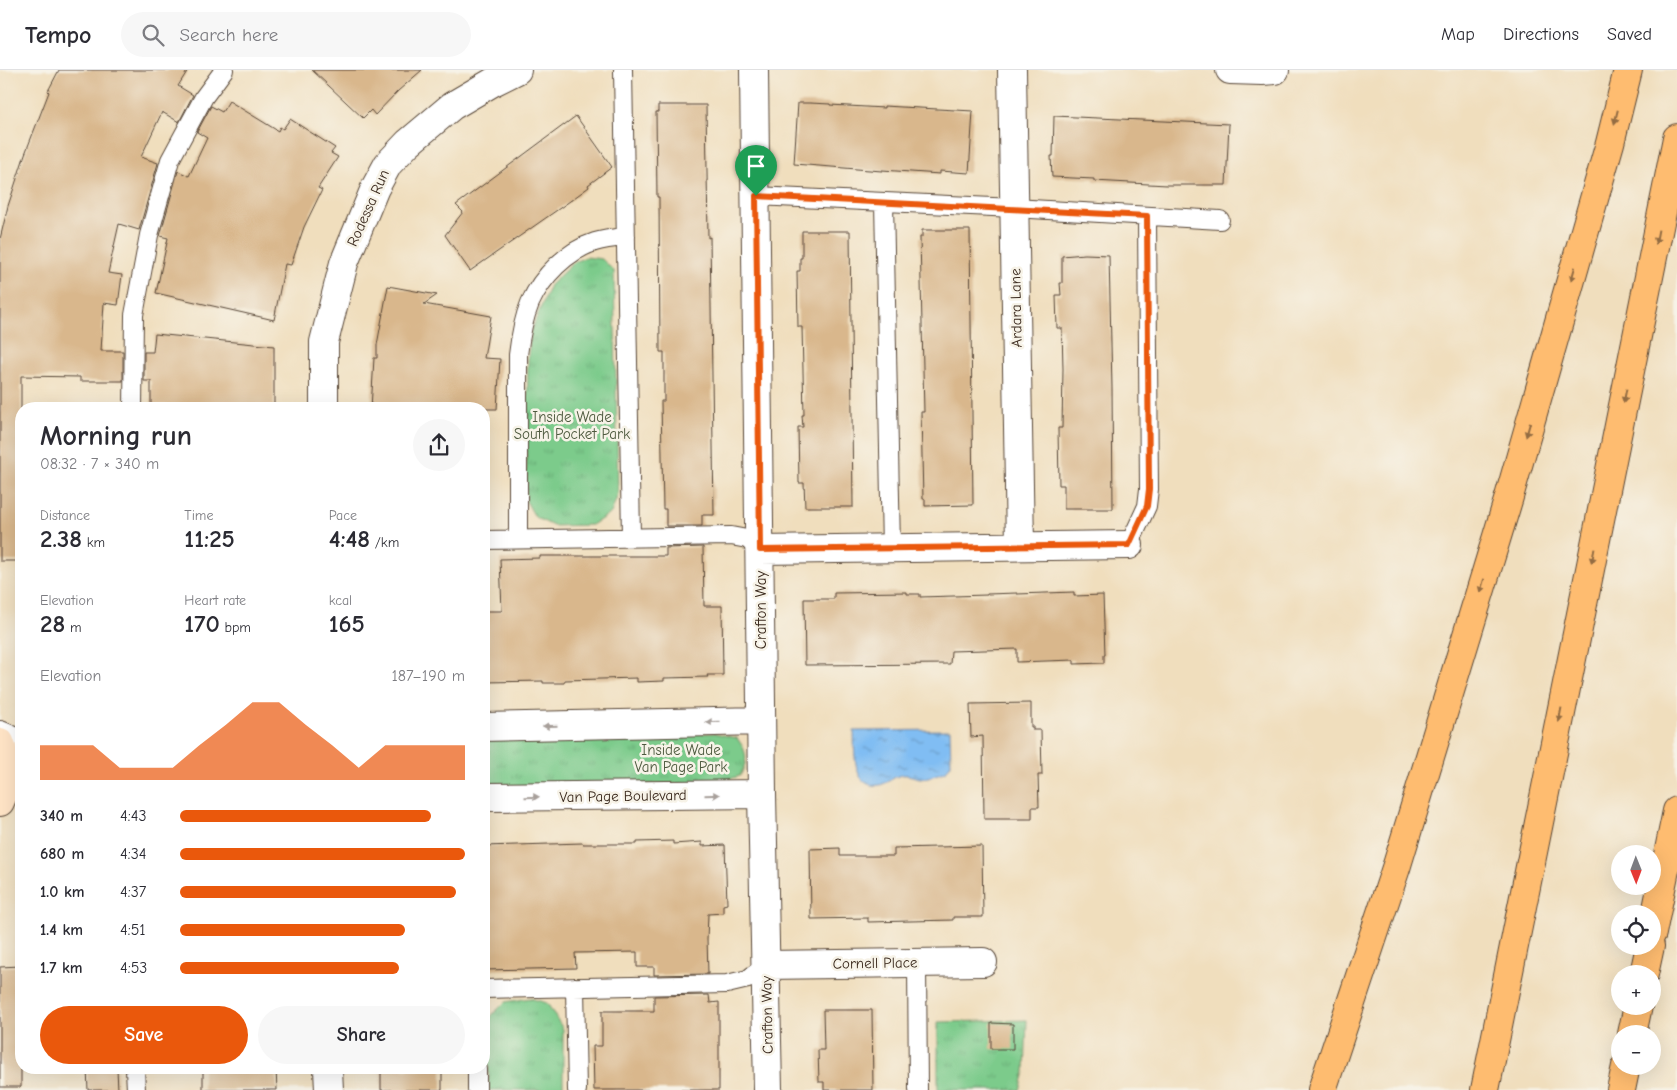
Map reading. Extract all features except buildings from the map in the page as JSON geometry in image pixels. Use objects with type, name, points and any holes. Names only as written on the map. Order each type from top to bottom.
[{"type":"highway","points":[[1322,1090],[1397,865],[1509,498],[1610,143],[1628,70]]},
{"type":"highway","points":[[1485,1090],[1677,138]]},
{"type":"highway","points":[[1658,905],[1677,811]]},
{"type":"highway","points":[[1621,1090],[1624,1075]]},
{"type":"street","name":"Rodessa Run","points":[[324,402],[324,342],[344,263],[375,188],[388,164],[408,143],[452,106],[517,70]]},
{"type":"street","name":"Crafton Way","points":[[754,70],[762,794],[768,1090]]},
{"type":"street","name":"Ardara Lane","points":[[1012,70],[1020,546]]},
{"type":"street","points":[[1230,70],[1275,70]]},
{"type":"street","points":[[760,550],[1129,545]]},
{"type":"street","points":[[490,728],[762,721]]},
{"type":"street","points":[[0,735],[15,741]]},
{"type":"street","points":[[0,742],[6,759],[9,796]]},
{"type":"street","name":"Van Page Boulevard","points":[[490,797],[762,794]]},
{"type":"street","name":"Cornell Place","points":[[766,965],[984,962]]},
{"type":"street","points":[[328,1074],[328,1090]]},
{"type":"lane","points":[[133,402],[134,315],[149,235],[170,160],[204,97],[224,70]]},
{"type":"lane","points":[[623,70],[631,537]]},
{"type":"lane","points":[[756,196],[1220,220]]},
{"type":"lane","points":[[884,202],[891,548]]},
{"type":"lane","points":[[1129,545],[1147,506],[1149,489],[1147,216]]},
{"type":"lane","points":[[518,539],[518,356],[521,331],[530,303],[547,276],[567,256],[595,242],[626,237]]},
{"type":"lane","points":[[490,540],[731,536],[747,540],[760,550]]},
{"type":"lane","points":[[916,963],[918,1090]]},
{"type":"lane","points":[[490,989],[727,984],[748,979],[766,965]]},
{"type":"lane","points":[[575,987],[577,1090]]},
{"type":"lane","points":[[135,1074],[136,1090]]},
{"type":"lane","points":[[477,1074],[477,1090]]},
{"type":"green space","name":"Inside Wade South Pocket Park","points":[[586,257],[602,259],[614,271],[618,494],[611,513],[592,525],[553,526],[535,517],[526,501],[528,358],[531,331],[550,285],[574,262]]},
{"type":"green space","name":"Inside Wade Van Page Park","points":[[715,733],[737,738],[746,757],[740,776],[715,783],[490,787],[490,738]]},
{"type":"green space","points":[[530,998],[547,1003],[563,1029],[563,1090],[489,1090],[491,1016],[505,1002]]},
{"type":"green space","points":[[1027,1020],[1025,1072],[1020,1090],[938,1090],[938,1022]]},
{"type":"water","points":[[950,730],[951,764],[946,771],[923,778],[901,775],[880,785],[871,785],[859,775],[856,767],[854,731]]},
{"type":"route","points":[[756,196],[1147,216],[1149,489],[1147,506],[1129,545],[760,550],[756,196]]}]
